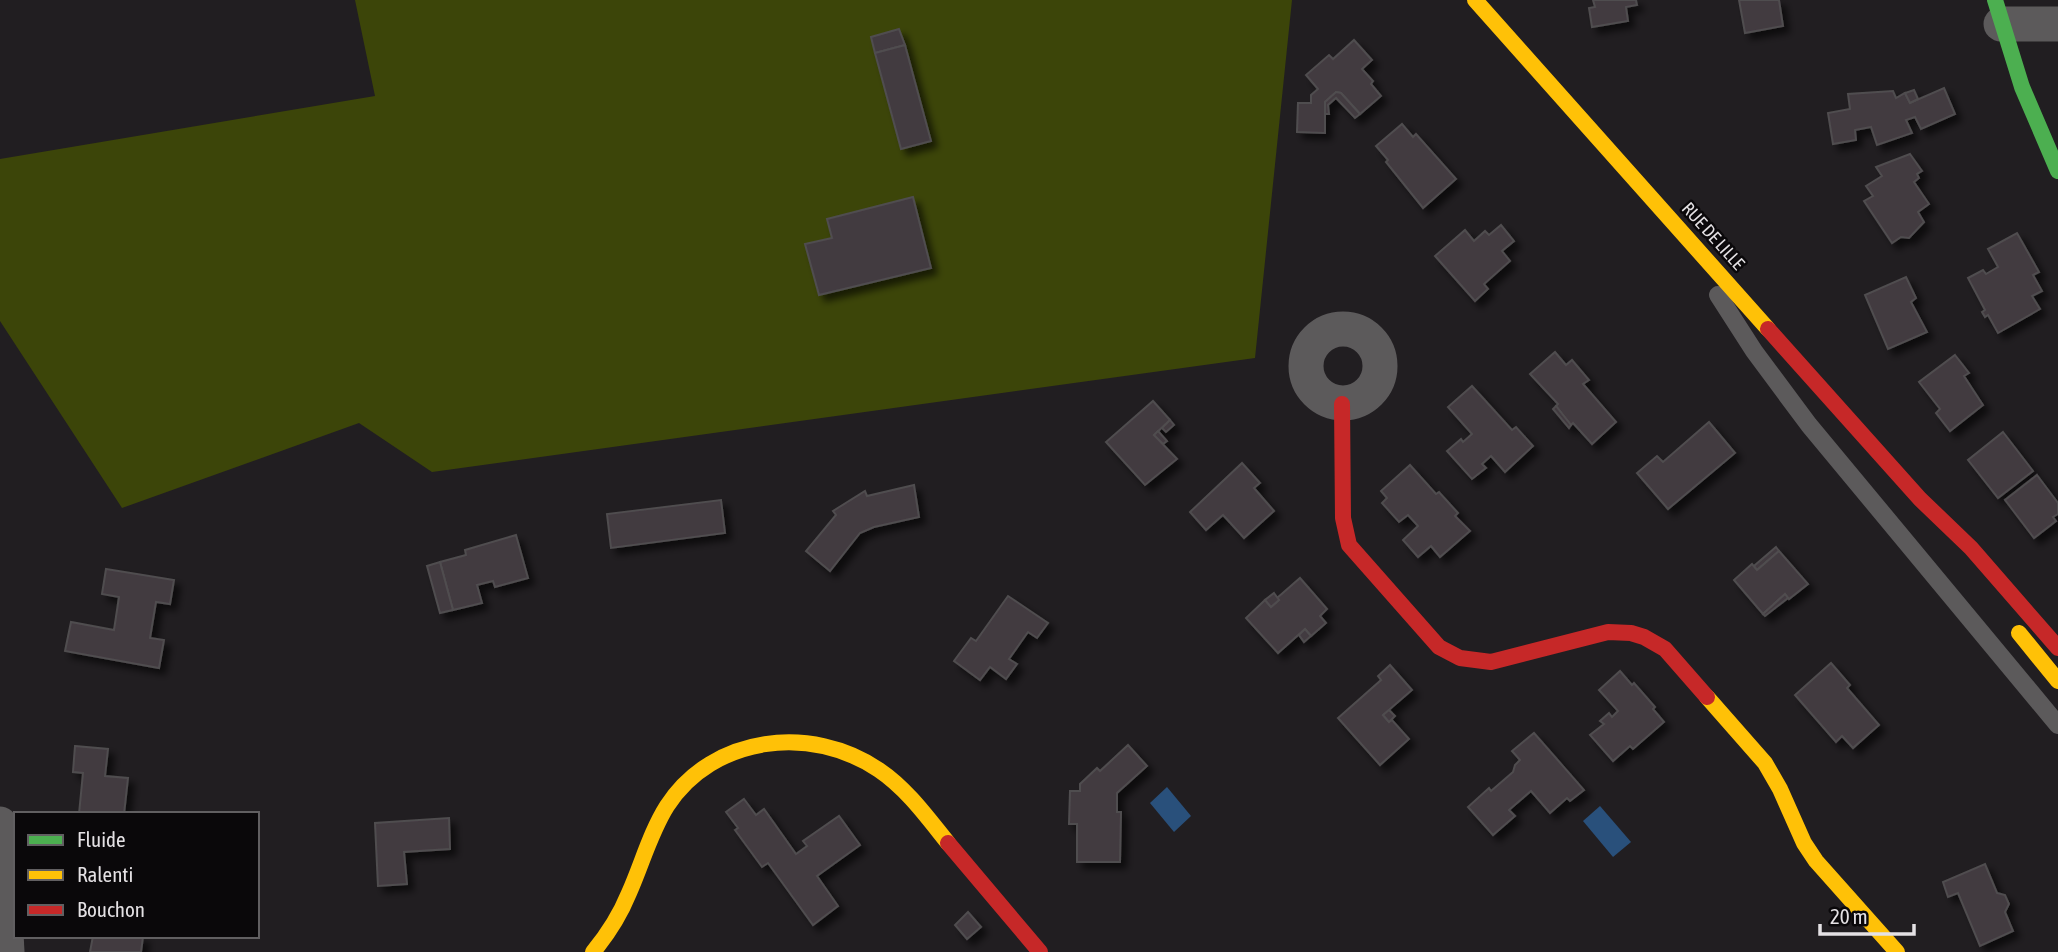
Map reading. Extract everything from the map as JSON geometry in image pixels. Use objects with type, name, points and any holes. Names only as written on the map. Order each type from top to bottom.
[{"type":"street","name":"RUE DE LILLE","points":[[1475,0],[1920,499],[1978,555],[2058,648]]},
{"type":"street","points":[[2058,24],[1998,12],[2022,87],[2058,171]]},
{"type":"street","points":[[1342,404],[1343,518],[1349,545],[1433,642],[1445,652],[1459,658],[1491,662],[1608,632],[1626,631],[1652,640],[1665,649],[1765,763],[1804,843],[1816,861],[1897,952]]},
{"type":"street","name":"RUE DE LILLE","points":[[1920,499],[1973,574]]},
{"type":"street","points":[[2013,625],[2058,681]]},
{"type":"street","points":[[593,952],[616,921],[660,818],[687,781],[713,762],[733,753],[757,745],[805,741],[829,746],[860,759],[889,777],[905,791],[1040,952]]},
{"type":"street","points":[[0,824],[7,952]]},
{"type":"lane","points":[[1685,233],[1729,313],[1791,401],[2058,725]]},
{"type":"green space","points":[[355,0],[1292,0],[1255,358],[432,472],[359,423],[122,508],[0,321],[0,159],[375,96]]},
{"type":"water","points":[[1167,787],[1191,816],[1174,832],[1150,803]]},
{"type":"water","points":[[1600,806],[1631,842],[1613,857],[1583,821]]},
{"type":"building","points":[[1593,0],[1636,0],[1637,5],[1626,7],[1628,21],[1592,27],[1589,8],[1595,7]]},
{"type":"building","points":[[1739,0],[1779,0],[1783,26],[1745,33]]},
{"type":"building","points":[[899,29],[905,45],[875,53],[871,37]]},
{"type":"building","points":[[1354,40],[1372,60],[1362,69],[1381,96],[1360,114],[1341,93],[1336,92],[1325,102],[1325,133],[1297,132],[1298,103],[1311,103],[1311,95],[1318,89],[1306,75],[1329,55],[1333,59]]},
{"type":"building","points":[[905,45],[931,141],[901,149],[875,53]]},
{"type":"building","points":[[1944,88],[1955,114],[1921,129],[1915,117],[1906,120],[1912,133],[1877,145],[1871,127],[1855,130],[1856,140],[1833,144],[1828,113],[1850,109],[1848,94],[1893,91],[1896,98],[1905,93],[1910,103]]},
{"type":"building","points":[[1914,90],[1918,99],[1910,103],[1905,93]]},
{"type":"building","points":[[1336,92],[1341,93],[1360,114],[1355,118],[1336,98],[1328,105],[1329,114],[1325,114],[1325,102]]},
{"type":"building","points":[[1402,124],[1413,137],[1416,134],[1456,179],[1423,208],[1376,146]]},
{"type":"building","points":[[1910,154],[1922,171],[1917,174],[1919,178],[1914,182],[1929,204],[1918,212],[1924,222],[1909,238],[1901,237],[1892,243],[1864,201],[1873,196],[1866,186],[1882,176],[1876,167]]},
{"type":"building","points":[[913,197],[931,268],[819,295],[805,244],[832,238],[827,219]]},
{"type":"building","points":[[1501,225],[1514,241],[1502,251],[1510,261],[1484,284],[1488,289],[1475,301],[1435,256],[1465,230],[1474,241],[1485,231],[1489,235]]},
{"type":"building","points":[[2017,233],[2039,272],[2033,275],[2042,291],[2032,296],[2040,309],[1998,333],[1988,315],[1985,317],[1982,312],[1985,310],[1968,278],[1983,270],[1986,274],[1998,267],[1988,249]]},
{"type":"building","points":[[1906,277],[1916,298],[1911,302],[1927,332],[1888,349],[1865,295]]},
{"type":"building","points":[[1555,352],[1566,365],[1572,360],[1589,380],[1583,384],[1616,422],[1592,444],[1573,423],[1571,425],[1556,406],[1558,404],[1530,374]]},
{"type":"building","points":[[1955,355],[1969,373],[1964,376],[1983,405],[1950,431],[1936,413],[1940,409],[1919,382]]},
{"type":"building","points":[[1472,386],[1512,430],[1516,427],[1533,446],[1505,472],[1491,456],[1482,464],[1486,468],[1472,479],[1447,451],[1472,434],[1448,407]]},
{"type":"building","points":[[1153,401],[1170,420],[1154,435],[1177,459],[1145,485],[1106,442]]},
{"type":"building","points":[[1556,406],[1571,425],[1569,428],[1553,409]]},
{"type":"building","points":[[1170,420],[1174,425],[1166,432],[1162,428]]},
{"type":"building","points":[[1709,422],[1735,453],[1668,509],[1637,473],[1657,456],[1663,462]]},
{"type":"building","points":[[1158,431],[1167,441],[1163,444],[1154,435]]},
{"type":"building","points":[[2003,432],[2033,471],[1998,498],[1968,460]]},
{"type":"building","points":[[1242,463],[1260,483],[1254,488],[1274,511],[1244,538],[1223,515],[1206,530],[1190,512]]},
{"type":"building","points":[[1410,465],[1436,494],[1439,492],[1458,513],[1455,516],[1470,531],[1440,557],[1431,546],[1418,557],[1403,540],[1418,526],[1408,515],[1399,522],[1382,503],[1387,498],[1381,491]]},
{"type":"building","points":[[2037,475],[2058,503],[2058,514],[2053,517],[2056,521],[2034,538],[2005,500]]},
{"type":"building","points":[[914,485],[919,517],[874,527],[860,533],[830,571],[806,551],[836,515],[833,511],[865,491],[867,496]]},
{"type":"building","points":[[721,500],[725,533],[611,548],[607,514]]},
{"type":"building","points":[[516,535],[528,578],[495,587],[493,581],[477,585],[482,603],[453,610],[440,562],[466,555],[465,550]]},
{"type":"building","points":[[1776,547],[1779,551],[1757,570],[1754,566]]},
{"type":"building","points":[[1779,551],[1808,584],[1789,599],[1785,594],[1763,614],[1734,580],[1752,564],[1757,570]]},
{"type":"building","points":[[440,562],[453,610],[440,613],[427,566]]},
{"type":"building","points":[[106,569],[174,580],[170,604],[156,602],[150,638],[164,640],[159,668],[65,651],[71,622],[114,630],[119,597],[102,594]]},
{"type":"building","points":[[1300,578],[1327,609],[1320,616],[1326,623],[1311,636],[1305,629],[1278,653],[1246,618],[1265,600],[1271,607],[1279,600],[1277,598]]},
{"type":"building","points":[[1274,593],[1279,600],[1271,607],[1265,600]]},
{"type":"building","points":[[1785,594],[1788,598],[1765,616],[1763,614]]},
{"type":"building","points":[[1008,596],[1048,623],[1037,638],[1028,632],[1009,659],[1017,664],[1006,679],[990,667],[980,680],[954,661],[971,638],[976,641]]},
{"type":"building","points":[[1305,629],[1311,636],[1304,642],[1299,635]]},
{"type":"building","points":[[1831,663],[1850,685],[1847,688],[1879,725],[1853,748],[1842,736],[1836,742],[1795,695]]},
{"type":"building","points":[[1390,665],[1412,690],[1383,715],[1389,722],[1392,720],[1409,739],[1380,765],[1338,718],[1381,680],[1378,676]]},
{"type":"building","points":[[1620,671],[1655,707],[1653,709],[1664,722],[1633,749],[1630,746],[1613,761],[1590,735],[1604,724],[1600,721],[1609,713],[1612,717],[1618,711],[1599,690]]},
{"type":"building","points":[[1389,710],[1395,716],[1389,722],[1383,715]]},
{"type":"building","points":[[1534,733],[1584,790],[1570,801],[1567,798],[1550,813],[1531,791],[1509,810],[1515,816],[1493,835],[1468,807],[1489,788],[1491,791],[1513,772],[1520,760],[1512,751]]},
{"type":"building","points":[[1128,745],[1147,766],[1117,793],[1117,812],[1121,812],[1120,862],[1077,862],[1077,824],[1069,824],[1070,791],[1080,791],[1080,784],[1097,768],[1100,771]]},
{"type":"building","points":[[75,746],[108,749],[105,776],[128,778],[124,812],[79,812],[83,773],[73,772]]},
{"type":"building","points":[[744,799],[756,815],[764,809],[796,854],[807,846],[803,841],[839,816],[860,845],[817,876],[838,906],[813,925],[768,863],[762,867],[735,830],[738,828],[726,812]]},
{"type":"building","points":[[449,818],[450,849],[404,852],[407,884],[378,886],[375,823]]},
{"type":"building","points":[[1985,864],[1997,893],[2005,895],[2009,904],[2005,912],[2013,931],[1980,946],[1958,893],[1948,897],[1943,882]]},
{"type":"building","points":[[968,912],[981,927],[967,939],[955,925]]},
{"type":"building","points":[[93,938],[143,938],[141,952],[90,952]]},
{"type":"traffic: fast","points":[[1995,0],[2022,87],[2058,171]]},
{"type":"traffic: slow","points":[[1475,0],[1768,329]]},
{"type":"traffic: slow","points":[[2019,633],[2058,681]]},
{"type":"traffic: slow","points":[[1707,697],[1765,763],[1804,843],[1816,861],[1897,952]]},
{"type":"traffic: slow","points":[[593,952],[622,909],[667,806],[687,782],[710,764],[737,751],[765,744],[795,742],[824,746],[853,755],[899,786],[948,843]]},
{"type":"traffic: jam","points":[[1768,329],[1920,499],[1971,548],[2058,648]]},
{"type":"traffic: jam","points":[[1342,404],[1343,518],[1349,545],[1439,647],[1460,658],[1491,662],[1608,632],[1631,633],[1665,649],[1707,697]]},
{"type":"traffic: jam","points":[[948,843],[1040,952]]}]
